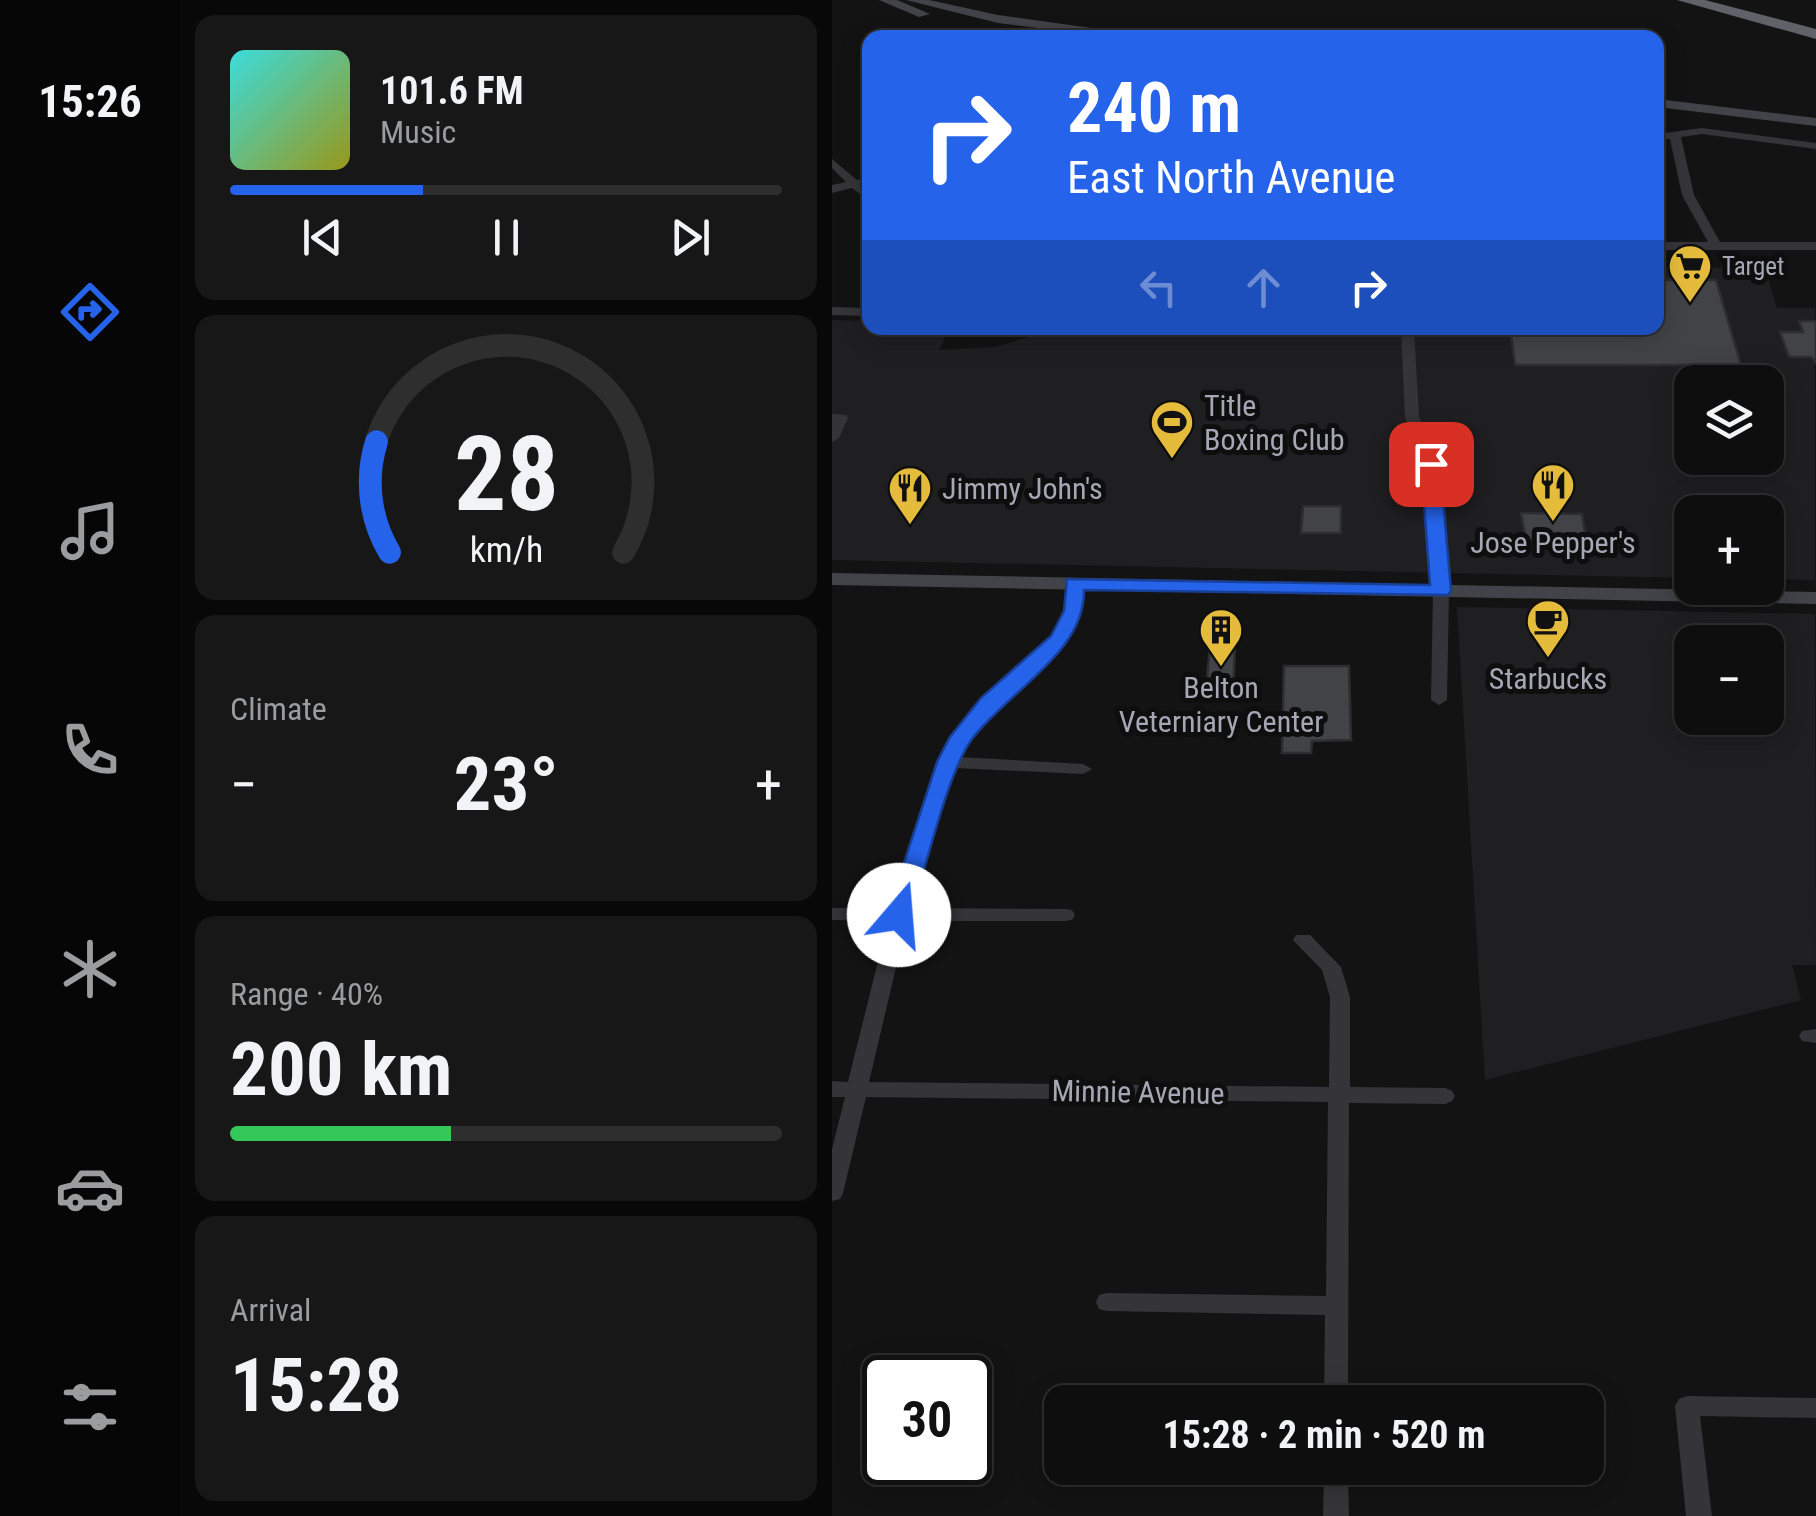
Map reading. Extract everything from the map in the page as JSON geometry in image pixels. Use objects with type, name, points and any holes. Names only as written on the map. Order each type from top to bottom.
[{"type":"highway","points":[[1685,0],[1816,34]]},
{"type":"highway","points":[[1733,0],[1816,21]]},
{"type":"street","points":[[885,0],[947,19],[1030,30]]},
{"type":"street","points":[[912,0],[998,19],[1089,30]]},
{"type":"street","points":[[1664,96],[1816,113]]},
{"type":"street","points":[[1664,105],[1816,122]]},
{"type":"street","points":[[1764,138],[1772,117]]},
{"type":"street","points":[[1664,136],[1702,131],[1816,146]]},
{"type":"street","points":[[1675,135],[1688,194],[1716,246]]},
{"type":"street","points":[[832,162],[862,191]]},
{"type":"street","points":[[832,189],[862,182]]},
{"type":"street","points":[[1664,246],[1816,246]]},
{"type":"street","points":[[832,311],[862,312]]},
{"type":"street","points":[[1407,335],[1412,417],[1431,464],[1441,591],[1439,700]]},
{"type":"street","points":[[832,438],[836,418]]},
{"type":"street","points":[[832,579],[1816,598]]},
{"type":"street","points":[[832,1193],[899,915],[948,762],[958,742],[989,703],[1060,640],[1074,611],[1074,584]]},
{"type":"street","points":[[948,762],[1083,768]]},
{"type":"street","points":[[832,914],[1064,915]]},
{"type":"street","points":[[1302,940],[1326,958],[1338,987],[1341,1094],[1336,1385]]},
{"type":"street","name":"Minnie Avenue","points":[[832,1089],[1444,1096]]},
{"type":"street","points":[[1107,1302],[1337,1306]]},
{"type":"street","points":[[1699,1516],[1688,1406],[1816,1408]]},
{"type":"street","points":[[1336,1485],[1336,1516]]},
{"type":"shaded area","points":[[1664,267],[1765,268],[1777,308],[1815,308],[1815,580],[1784,579],[1784,495],[1674,495],[1674,578],[832,560],[832,320],[862,321],[862,335],[946,335],[939,350],[996,347],[1034,335],[1664,335]]},
{"type":"shaded area","points":[[1457,607],[1815,614],[1816,965],[1792,965],[1801,1000],[1485,1080]]},
{"type":"building","name":"Target","points":[[1664,280],[1716,280],[1741,365],[1515,365],[1511,335],[1664,335]]},
{"type":"building","points":[[1799,321],[1816,321],[1816,363],[1811,357],[1789,357],[1780,332],[1803,332]]},
{"type":"building","points":[[1303,506],[1341,506],[1341,533],[1301,533]]},
{"type":"building","name":"Jose Pepper's","points":[[1521,513],[1582,514],[1587,544],[1526,540]]},
{"type":"building","name":"Belton Veterniary Center","points":[[1210,645],[1235,645],[1233,692],[1206,691]]},
{"type":"building","points":[[1284,666],[1349,666],[1351,740],[1312,741],[1311,753],[1282,753]]},
{"type":"place","name":"Target","points":[[1690,304]]},
{"type":"place","name":"Title Boxing Club","points":[[1172,460]]},
{"type":"place","name":"Jose Pepper's","points":[[1553,523]]},
{"type":"place","name":"Jimmy John's","points":[[910,526]]},
{"type":"place","name":"Starbucks","points":[[1548,659]]},
{"type":"place","name":"Belton Veterniary Center","points":[[1221,668]]},
{"type":"route","points":[[899,915],[948,762],[958,742],[989,703],[1060,640],[1074,611],[1074,584],[1441,591],[1431,464]]}]
